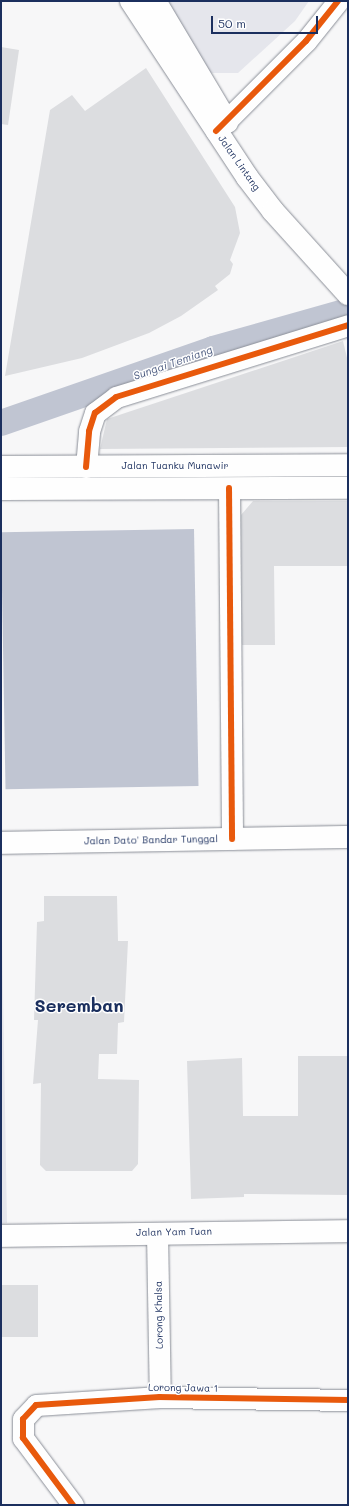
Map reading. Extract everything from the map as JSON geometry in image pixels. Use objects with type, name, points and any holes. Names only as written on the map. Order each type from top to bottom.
[{"type":"main road","name":"Jalan Lintang","points":[[131,1],[221,126],[272,188],[347,285]]},
{"type":"main road","name":"Jalan Lintang","points":[[155,1],[221,126]]},
{"type":"main road","name":"Jalan Tuanku Munawir","points":[[1,467],[348,465]]},
{"type":"main road","points":[[1,489],[348,488]]},
{"type":"main road","name":"Jalan Dato' Bandar Tunggal","points":[[1,843],[348,837]]},
{"type":"main road","name":"Jalan Yam Tuan","points":[[1,1236],[348,1231]]},
{"type":"street","points":[[221,126],[306,41],[338,1]]},
{"type":"street","points":[[86,467],[89,431],[95,413],[116,397],[348,326]]},
{"type":"street","points":[[229,488],[232,839]]},
{"type":"street","name":"Lorong Khalsa","points":[[157,1233],[160,1397]]},
{"type":"street","name":"Lorong Jawa 1","points":[[73,1505],[23,1438],[24,1419],[29,1410],[46,1402],[160,1397],[348,1400]]},
{"type":"shaded area","points":[[165,1],[309,1],[295,21],[238,73],[210,73]]},
{"type":"shaded area","points":[[194,529],[198,786],[6,789],[1,532]]},
{"type":"shaded area","points":[[1,875],[7,1223],[1,1224]]},
{"type":"building","points":[[1,47],[19,50],[8,125],[1,124]]},
{"type":"building","points":[[146,68],[235,207],[240,233],[230,260],[233,264],[230,274],[215,286],[218,290],[181,316],[149,333],[82,358],[5,376],[50,110],[72,95],[85,111]]},
{"type":"building","points":[[343,341],[348,362],[348,447],[100,449],[107,419]]},
{"type":"building","points":[[253,501],[348,501],[348,566],[274,566],[275,645],[242,645],[241,515]]},
{"type":"building","points":[[44,896],[117,896],[118,941],[128,941],[124,1022],[118,1023],[117,1054],[99,1054],[98,1079],[139,1080],[138,1164],[132,1171],[46,1171],[40,1165],[41,1083],[33,1084],[38,1020],[34,1020],[37,922],[44,921]]},
{"type":"building","points":[[298,1056],[348,1056],[348,1195],[244,1194],[244,1197],[191,1199],[187,1061],[242,1058],[243,1116],[298,1116]]},
{"type":"building","points":[[1,1285],[38,1285],[38,1337],[1,1337]]},
{"type":"waterway","name":"Sungai Temiang","points":[[1,423],[213,349],[348,311]]},
{"type":"cycle path","points":[[216,131],[306,41],[338,1]]},
{"type":"cycle path","points":[[86,467],[89,431],[95,413],[116,397],[348,325]]},
{"type":"cycle path","points":[[229,488],[232,839]]},
{"type":"cycle path","points":[[73,1505],[23,1438],[23,1419],[36,1405],[160,1397],[348,1400]]},
{"type":"district","name":"Seremban","points":[[79,1005]]}]
